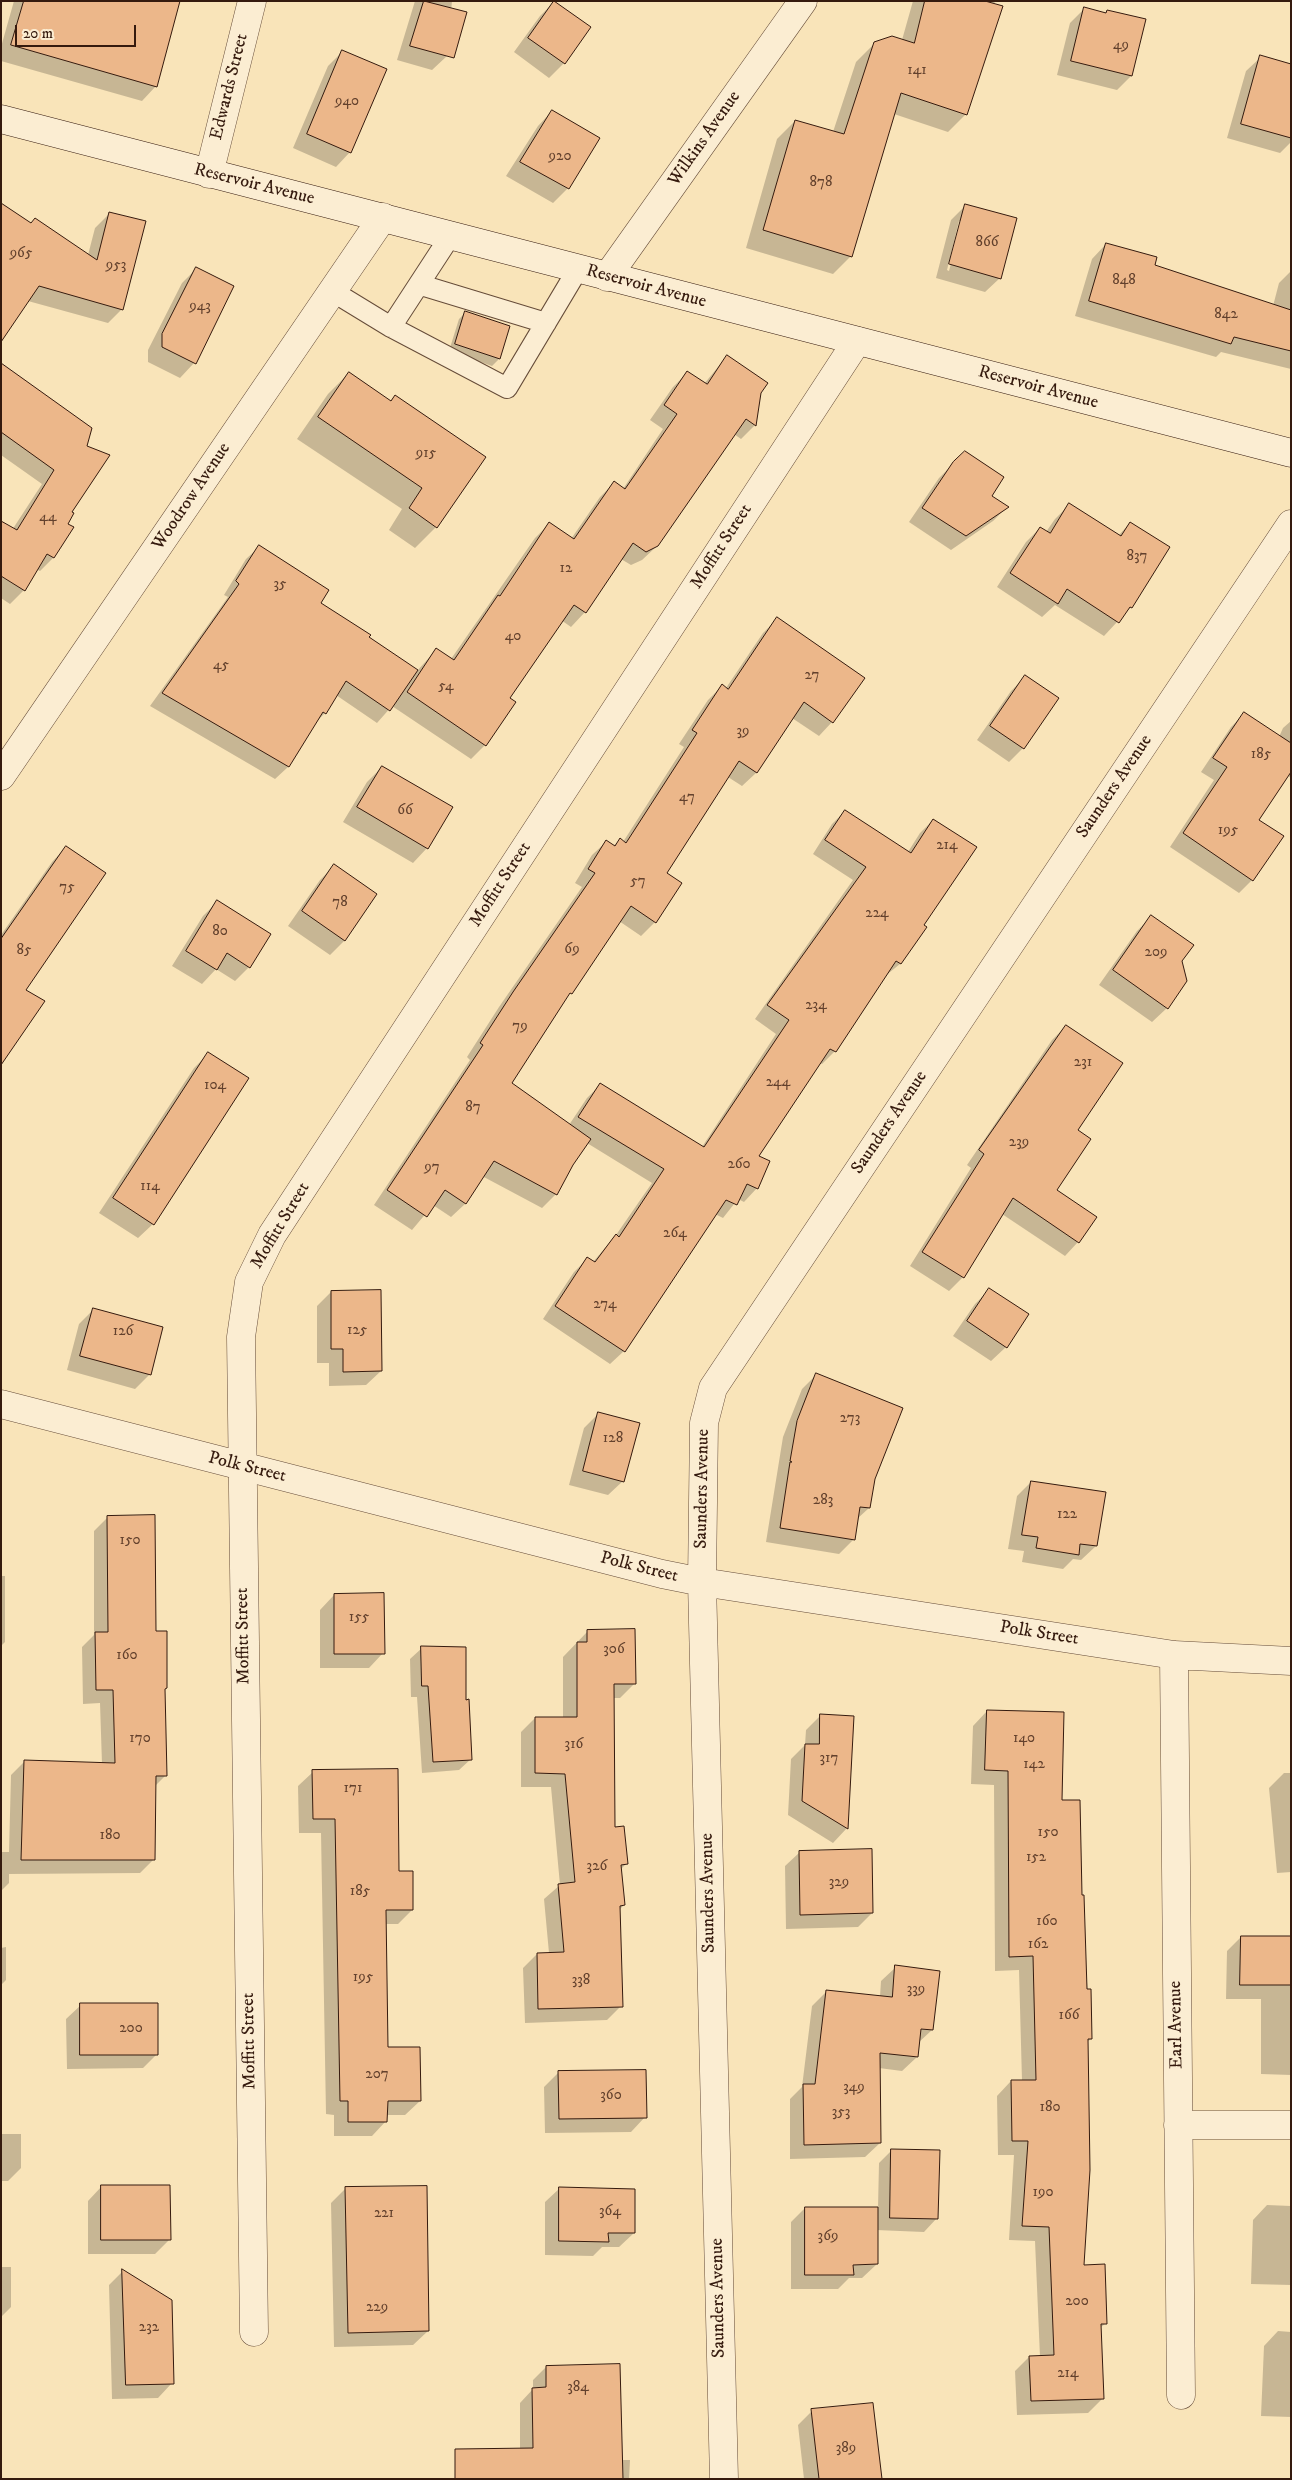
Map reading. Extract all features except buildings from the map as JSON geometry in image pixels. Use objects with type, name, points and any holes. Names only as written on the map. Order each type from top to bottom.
[{"type":"street","name":"Edwards Street","points":[[209,174],[252,1]]},
{"type":"street","name":"Wilkins Avenue","points":[[606,277],[802,1]]},
{"type":"street","name":"Reservoir Avenue","points":[[1,119],[1291,454]]},
{"type":"street","name":"Woodrow Avenue","points":[[1,776],[383,217]]},
{"type":"street","name":"Moffitt Street","points":[[254,2332],[241,1337],[249,1282],[272,1235],[857,341]]},
{"type":"street","name":"Saunders Avenue","points":[[724,2479],[702,1582],[704,1423],[713,1388],[1291,524]]},
{"type":"street","name":"Polk Street","points":[[1,1404],[662,1574],[702,1582],[1174,1654],[1291,1661]]},
{"type":"street","name":"Earl Avenue","points":[[1174,1654],[1181,2395]]},
{"type":"street","points":[[1178,2125],[1291,2125]]},
{"type":"lane","points":[[391,327],[421,285],[451,235]]},
{"type":"lane","points":[[332,291],[391,327],[507,388],[578,269]]},
{"type":"lane","points":[[421,285],[546,323]]}]
